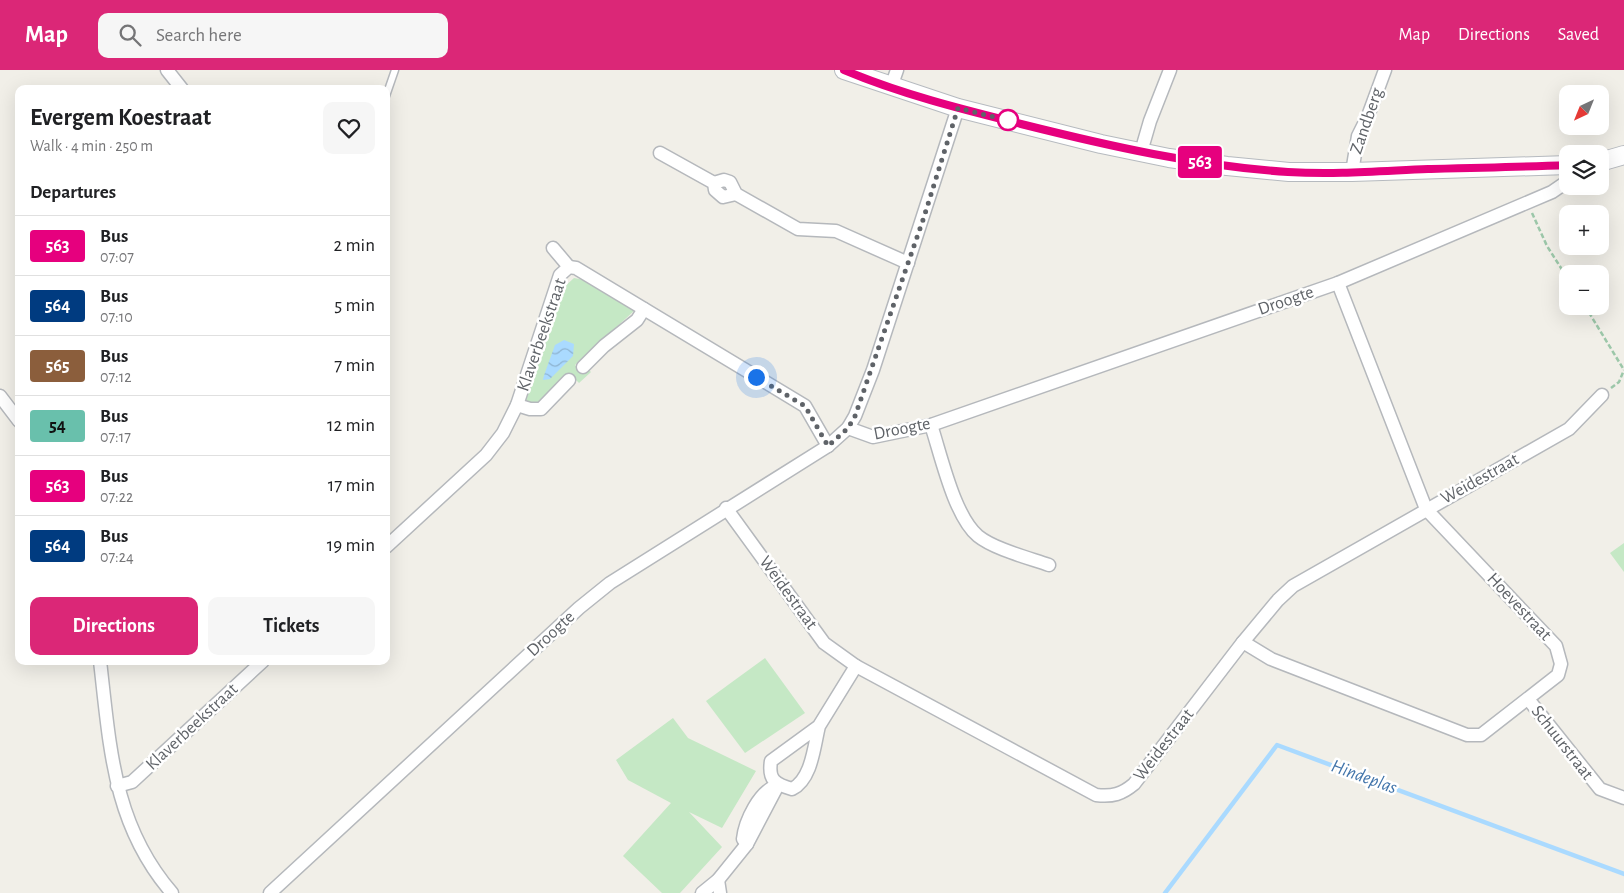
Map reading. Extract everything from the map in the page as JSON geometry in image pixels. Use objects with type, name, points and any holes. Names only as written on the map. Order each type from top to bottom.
[{"type":"street","points":[[168,70],[179,85]]},
{"type":"street","points":[[844,70],[958,108],[1141,152],[1227,166],[1289,172],[1352,172],[1559,165]]},
{"type":"street","points":[[891,87],[897,70]]},
{"type":"street","points":[[1141,152],[1150,122],[1170,70]]},
{"type":"street","name":"Zandberg","points":[[1352,172],[1358,136],[1368,116],[1385,70]]},
{"type":"street","points":[[848,428],[855,416],[873,370],[958,108]]},
{"type":"street","points":[[660,153],[714,183],[715,190],[723,196],[736,194],[798,229],[836,231],[908,263]]},
{"type":"street","points":[[1609,159],[1624,155]]},
{"type":"street","name":"Droogte","points":[[270,893],[579,608],[610,583],[726,508],[828,446],[848,428],[873,437],[931,425],[1338,282],[1527,203],[1559,187]]},
{"type":"street","name":"Klaverbeekstraat","points":[[553,248],[569,267],[576,268],[805,406],[828,446]]},
{"type":"street","name":"Klaverbeekstraat","points":[[390,544],[486,455],[503,433],[518,406],[560,275],[569,267]]},
{"type":"street","name":"Hoevestraat","points":[[1243,642],[1271,658],[1467,735],[1480,735],[1528,699],[1558,674],[1561,664],[1556,646],[1426,509],[1338,282]]},
{"type":"street","points":[[583,368],[604,346],[637,320],[644,309]]},
{"type":"street","name":"Klaverbeekstraat","points":[[518,406],[541,409],[569,380]]},
{"type":"street","name":"Weidestraat","points":[[726,508],[824,643],[856,666],[1096,795],[1110,797],[1123,793],[1134,784],[1243,642],[1278,600],[1293,586],[1569,429],[1602,395]]},
{"type":"street","points":[[0,396],[15,416]]},
{"type":"street","points":[[931,425],[960,513],[969,526],[979,537],[1049,565]]},
{"type":"street","points":[[100,665],[112,763],[131,831],[141,851],[172,893]]},
{"type":"street","name":"Klaverbeekstraat","points":[[117,786],[132,782],[259,665]]},
{"type":"street","points":[[818,726],[771,761],[769,771],[772,780],[778,785],[792,789],[800,785],[806,776],[818,726],[856,666]]},
{"type":"street","name":"Schuurstraat","points":[[1528,699],[1600,789],[1624,798]]},
{"type":"street","points":[[702,893],[718,880],[747,844],[743,840],[744,828],[762,795],[770,787],[778,785]]},
{"type":"street","points":[[718,880],[720,893]]},
{"type":"lane","points":[[390,85],[395,70]]},
{"type":"path","points":[[1527,203],[1547,246],[1559,265]]},
{"type":"path","points":[[1590,315],[1624,370],[1619,382],[1602,395]]},
{"type":"green space","points":[[574,278],[585,280],[635,310],[575,365],[583,373],[588,369],[591,372],[579,383],[571,375],[535,406],[524,402],[562,289]]},
{"type":"green space","points":[[1624,543],[1624,572],[1610,553]]},
{"type":"green space","points":[[765,658],[805,713],[745,753],[706,701]]},
{"type":"green space","points":[[673,718],[688,738],[756,771],[722,828],[689,812],[722,847],[680,893],[662,893],[623,856],[671,803],[628,780],[616,760]]},
{"type":"water","points":[[564,340],[574,344],[573,356],[550,379],[543,380],[555,345]]},
{"type":"waterway","name":"Hindeplas","points":[[1165,893],[1277,745],[1624,874]]},
{"type":"bus line","name":"563","points":[[844,70],[891,87],[996,118],[1101,144],[1169,158],[1227,166],[1289,172],[1352,172],[1559,165]]},
{"type":"route","points":[[756,377],[805,406],[812,415],[828,446],[848,428],[855,416],[873,370],[958,108],[1014,122],[1008,120]]}]
